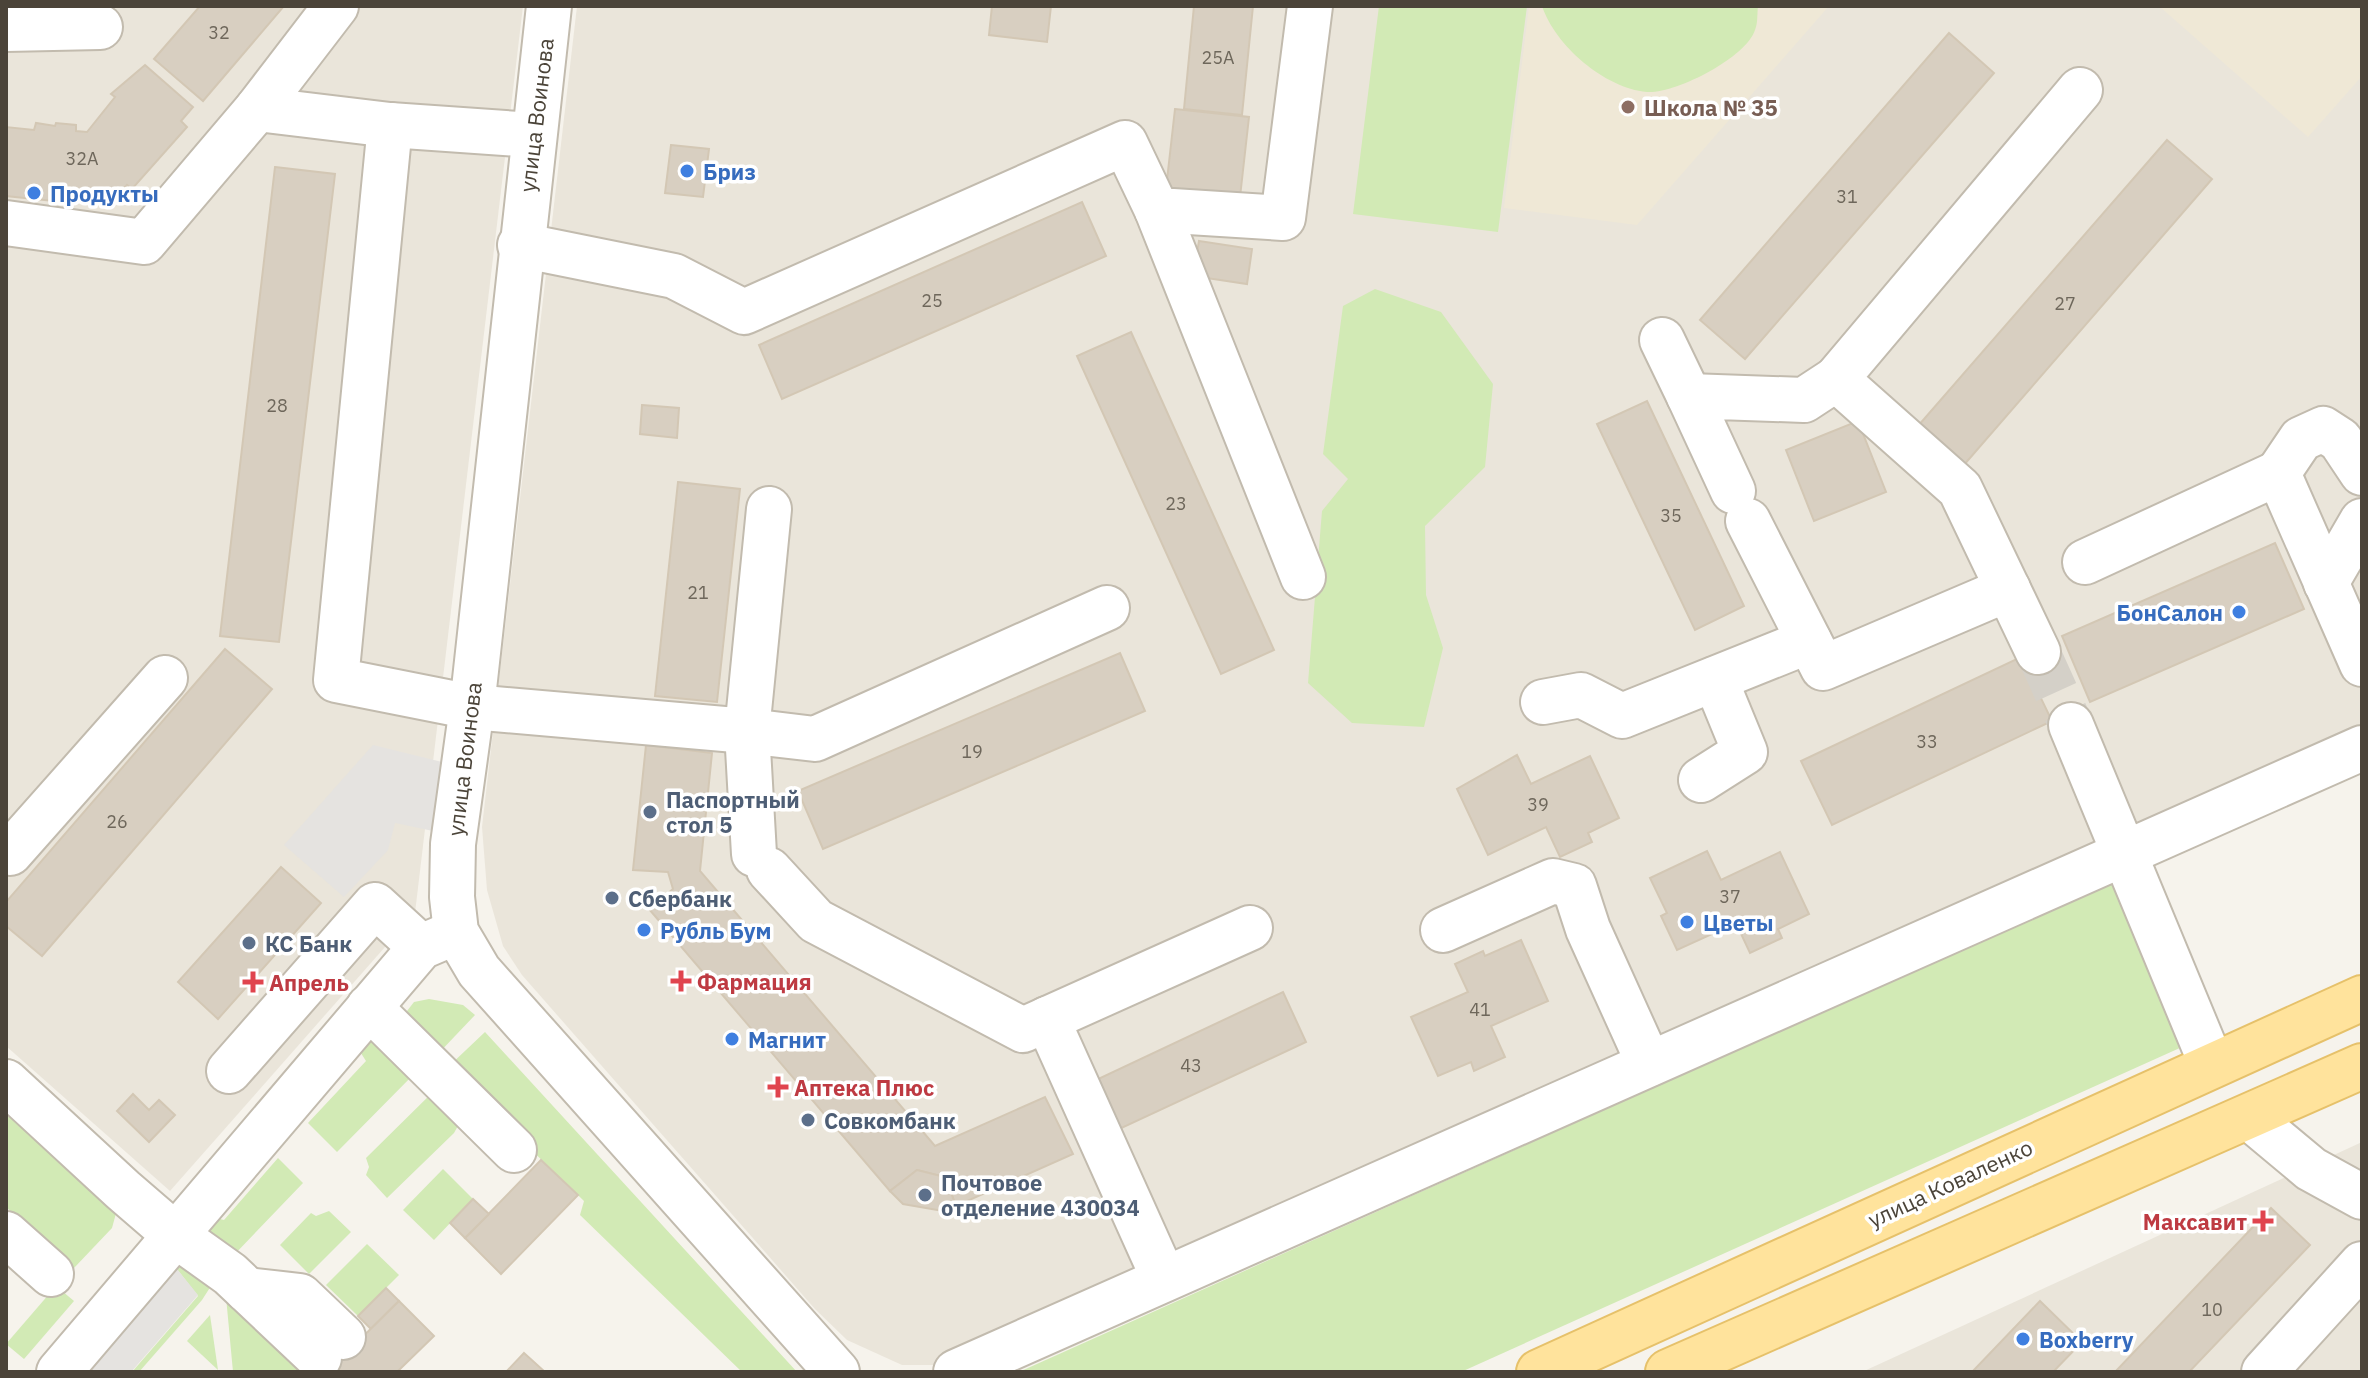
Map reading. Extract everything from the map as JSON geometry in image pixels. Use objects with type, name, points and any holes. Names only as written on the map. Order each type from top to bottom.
[{"type":"main road","name":"улица Коваленко","points":[[1539,1372],[2211,1063],[2362,998]]},
{"type":"main road","points":[[2211,1063],[2250,1118]]},
{"type":"main road","points":[[1668,1372],[2362,1066]]},
{"type":"street","points":[[6,223],[144,242],[257,109],[336,6]]},
{"type":"street","name":"улица Воинова","points":[[549,6],[520,245],[472,707],[453,844],[452,897],[439,939],[479,971],[837,1372]]},
{"type":"street","points":[[1157,210],[1283,218],[1310,6]]},
{"type":"street","points":[[19,21],[100,27]]},
{"type":"street","points":[[1689,396],[1804,400],[1836,379],[2080,90]]},
{"type":"street","points":[[257,109],[390,125],[533,135]]},
{"type":"street","points":[[390,125],[336,680],[472,707],[815,739],[1107,608]]},
{"type":"street","points":[[520,245],[674,276],[744,312],[1125,143],[1157,210],[1303,577]]},
{"type":"street","points":[[1662,340],[1823,668],[2008,589]]},
{"type":"street","points":[[1836,379],[1960,489],[2038,652]]},
{"type":"street","points":[[2085,562],[2278,473],[2301,439],[2323,429],[2340,440],[2362,473]]},
{"type":"street","points":[[2278,473],[2362,664]]},
{"type":"street","points":[[769,509],[747,731],[762,862],[816,921],[1023,1030],[1250,928]]},
{"type":"street","points":[[2326,583],[2362,521]]},
{"type":"street","points":[[1543,702],[1581,695],[1622,716],[1809,641]]},
{"type":"street","points":[[6,849],[10,853],[165,678]]},
{"type":"street","points":[[1701,780],[1745,752],[1715,679]]},
{"type":"street","points":[[2071,725],[2211,1063]]},
{"type":"street","points":[[956,1372],[2362,748]]},
{"type":"street","points":[[1443,930],[1553,881],[1574,886],[1588,929],[1649,1064]]},
{"type":"street","points":[[59,1372],[369,1007],[439,939],[364,896],[229,1071]]},
{"type":"street","points":[[369,1007],[514,1150]]},
{"type":"street","points":[[1047,1019],[1164,1279]]},
{"type":"street","points":[[6,1082],[174,1234],[247,1290],[331,1347]]},
{"type":"street","points":[[2250,1118],[2311,1169],[2362,1197]]},
{"type":"street","points":[[6,1234],[51,1274]]},
{"type":"street","points":[[2264,1372],[2362,1264]]},
{"type":"shaded area","points":[[6,6],[523,6],[415,913],[170,1191],[6,1046]]},
{"type":"shaded area","points":[[577,6],[2362,6],[2362,734],[941,1365],[902,1365],[847,1340],[815,1309],[522,975],[503,946],[487,890],[482,827]]},
{"type":"shaded area","name":"Школа № 35","points":[[1529,6],[1829,6],[1637,225],[1504,208]]},
{"type":"shaded area","points":[[2159,6],[2362,6],[2362,76],[2308,137]]},
{"type":"shaded area","points":[[373,745],[442,762],[433,831],[395,823],[388,850],[344,897],[284,845]]},
{"type":"shaded area","points":[[2362,1142],[2362,1372],[1862,1372]]},
{"type":"shaded area","points":[[177,1269],[198,1295],[131,1372],[88,1372]]},
{"type":"green space","points":[[1379,6],[1527,6],[1498,232],[1353,214]]},
{"type":"green space","points":[[1542,6],[1758,6],[1755,30],[1738,52],[1691,81],[1647,92],[1614,82],[1583,62],[1558,35]]},
{"type":"green space","points":[[1375,289],[1441,312],[1493,384],[1485,467],[1425,526],[1426,595],[1443,648],[1424,727],[1352,723],[1308,683],[1322,511],[1348,479],[1323,454],[1343,306]]},
{"type":"green space","points":[[2112,882],[2182,1047],[1461,1372],[1019,1372]]},
{"type":"green space","points":[[429,999],[463,1005],[475,1015],[436,1056],[408,1020],[407,1011],[414,1002]]},
{"type":"green space","points":[[485,1032],[797,1372],[742,1372],[580,1215],[584,1201],[447,1068]]},
{"type":"green space","points":[[374,1038],[416,1072],[337,1152],[308,1123],[366,1061],[359,1050],[360,1043]]},
{"type":"green space","points":[[439,1086],[459,1124],[454,1133],[387,1198],[366,1175],[369,1167],[366,1158]]},
{"type":"green space","points":[[16,1114],[118,1206],[112,1228],[74,1268],[6,1207],[6,1118]]},
{"type":"green space","points":[[278,1158],[303,1183],[233,1256],[206,1231],[207,1216],[224,1220]]},
{"type":"green space","points":[[443,1169],[473,1199],[434,1240],[403,1210]]},
{"type":"green space","points":[[329,1211],[351,1232],[309,1274],[280,1245],[311,1213],[316,1216]]},
{"type":"green space","points":[[367,1244],[399,1275],[358,1316],[326,1285]]},
{"type":"green space","points":[[180,1256],[218,1275],[202,1300],[139,1372],[132,1372],[198,1296],[173,1264]]},
{"type":"green space","points":[[56,1286],[74,1301],[24,1359],[6,1344]]},
{"type":"green space","points":[[225,1286],[316,1372],[233,1372]]},
{"type":"green space","points":[[210,1315],[218,1370],[187,1341]]},
{"type":"building","points":[[200,6],[284,6],[203,101],[154,59]]},
{"type":"building","points":[[992,6],[1051,6],[1047,42],[989,35]]},
{"type":"building","points":[[1194,6],[1253,6],[1242,115],[1184,109]]},
{"type":"building","points":[[1949,33],[1994,73],[1745,359],[1700,320]]},
{"type":"building","points":[[145,65],[193,107],[181,121],[187,127],[132,189],[127,185],[115,199],[54,193],[53,201],[6,196],[6,127],[34,130],[36,123],[55,126],[56,123],[76,125],[76,131],[87,132],[115,97],[111,94]]},
{"type":"building","points":[[1175,109],[1249,117],[1240,197],[1166,189]]},
{"type":"building","points":[[2167,140],[2212,179],[1963,466],[1918,426]]},
{"type":"building","name":"Бриз","points":[[671,145],[709,149],[703,197],[665,193]]},
{"type":"building","points":[[275,167],[335,174],[279,642],[220,636]]},
{"type":"building","points":[[1082,202],[1106,256],[782,399],[759,345]]},
{"type":"building","points":[[1199,241],[1252,249],[1247,284],[1193,276]]},
{"type":"building","points":[[1131,332],[1274,650],[1221,674],[1077,356]]},
{"type":"building","points":[[1647,401],[1744,606],[1695,630],[1597,424]]},
{"type":"building","points":[[642,405],[679,408],[677,438],[640,434]]},
{"type":"building","points":[[1858,421],[1886,492],[1814,521],[1786,450]]},
{"type":"building","points":[[678,482],[740,489],[717,702],[655,696]]},
{"type":"building","points":[[2275,543],[2304,609],[2090,702],[2062,636]]},
{"type":"building","points":[[225,649],[272,689],[42,956],[6,926],[6,902]]},
{"type":"building","points":[[1120,653],[1145,711],[823,849],[798,791]]},
{"type":"building","points":[[2021,657],[2052,721],[1832,825],[1801,761]]},
{"type":"building","points":[[646,745],[712,753],[700,871],[935,1146],[1045,1097],[1073,1154],[956,1206],[945,1177],[917,1170],[890,1191],[649,909],[673,889],[668,872],[633,870]]},
{"type":"building","points":[[1517,755],[1531,784],[1590,756],[1619,818],[1588,833],[1592,842],[1560,857],[1546,827],[1488,855],[1457,789]]},
{"type":"building","points":[[1707,851],[1721,880],[1780,852],[1809,914],[1778,929],[1782,938],[1750,953],[1736,923],[1677,950],[1661,916],[1667,913],[1650,878]]},
{"type":"building","name":"КС Банк","points":[[281,867],[321,903],[218,1019],[178,982]]},
{"type":"building","points":[[1521,940],[1548,1001],[1491,1026],[1505,1057],[1474,1071],[1471,1062],[1438,1076],[1411,1017],[1468,992],[1455,964],[1483,951],[1485,956]]},
{"type":"building","points":[[1283,992],[1306,1042],[1100,1138],[1077,1089]]},
{"type":"building","points":[[133,1094],[149,1110],[159,1100],[175,1115],[149,1142],[117,1111]]},
{"type":"building","points":[[541,1160],[578,1195],[501,1274],[465,1238]]},
{"type":"building","points":[[917,1170],[945,1177],[956,1206],[943,1211],[903,1204],[890,1191]]},
{"type":"building","points":[[473,1199],[489,1214],[465,1238],[450,1223]]},
{"type":"building","points":[[2271,1208],[2310,1245],[2189,1372],[2115,1372]]},
{"type":"building","points":[[386,1288],[399,1301],[371,1329],[358,1316]]},
{"type":"building","points":[[399,1301],[434,1336],[397,1372],[327,1372]]},
{"type":"building","points":[[2040,1301],[2082,1342],[2053,1372],[1972,1372]]},
{"type":"building","points":[[524,1353],[545,1372],[506,1372]]},
{"type":"tunnel","points":[[2038,652],[2071,725]]},
{"type":"place","name":"Школа № 35","points":[[1628,107]]},
{"type":"place","name":"Бриз","points":[[687,171]]},
{"type":"place","name":"Продукты","points":[[34,193]]},
{"type":"place","name":"БонСалон","points":[[2239,612]]},
{"type":"place","name":"Паспортный стол 5","points":[[650,812]]},
{"type":"place","name":"Сбербанк","points":[[612,898]]},
{"type":"place","name":"Цветы","points":[[1687,922]]},
{"type":"place","name":"Рубль Бум","points":[[644,930]]},
{"type":"place","name":"КС Банк","points":[[249,943]]},
{"type":"place","name":"Фармация","points":[[681,981]]},
{"type":"place","name":"Апрель","points":[[253,982]]},
{"type":"place","name":"Магнит","points":[[732,1039]]},
{"type":"place","name":"Аптека Плюс","points":[[778,1087]]},
{"type":"place","name":"Совкомбанк","points":[[808,1120]]},
{"type":"place","name":"Почтовое отделение 430034","points":[[925,1195]]},
{"type":"place","name":"Максавит","points":[[2263,1221]]},
{"type":"place","name":"Boxberry","points":[[2023,1339]]}]
